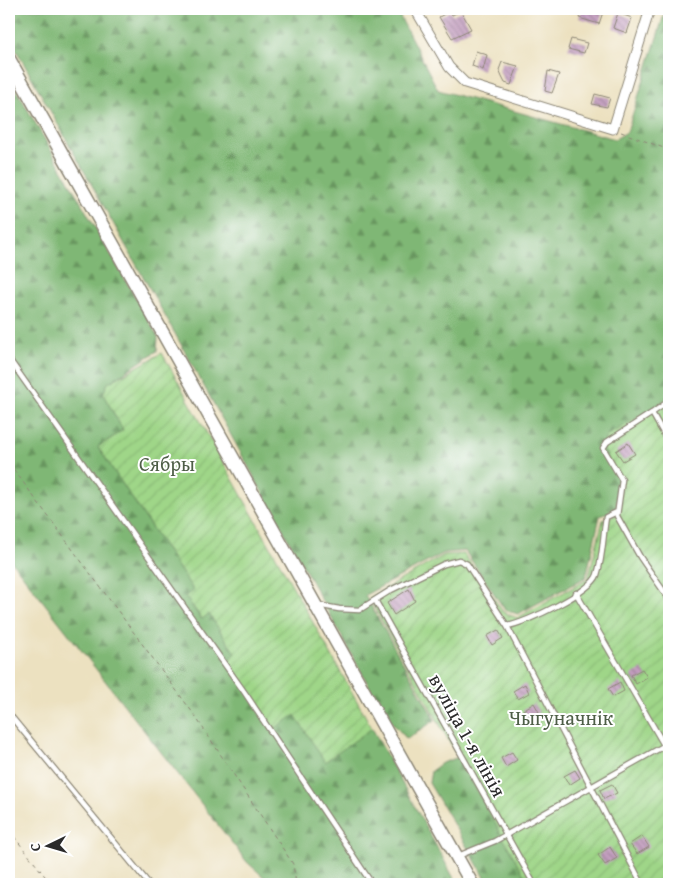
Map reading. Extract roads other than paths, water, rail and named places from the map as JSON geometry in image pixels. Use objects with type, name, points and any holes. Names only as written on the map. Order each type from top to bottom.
[{"type":"main road","points":[[9,59],[472,884]]},
{"type":"street","points":[[415,9],[449,67],[465,83],[613,129],[650,9]]},
{"type":"lane","points":[[9,359],[245,693],[372,884]]},
{"type":"lane","points":[[669,401],[608,442],[603,448],[622,480],[617,516],[628,537],[669,599]]},
{"type":"lane","points":[[652,413],[669,444]]},
{"type":"lane","points":[[507,626],[531,620],[576,593],[590,587],[596,575],[606,517],[618,512]]},
{"type":"lane","points":[[316,604],[339,609],[359,610],[444,564],[459,560],[467,564],[507,626],[642,884]]},
{"type":"lane","points":[[576,593],[669,750]]},
{"type":"lane","name":"вуліца 1-я лінія","points":[[375,600],[534,884]]},
{"type":"lane","points":[[9,714],[149,884]]},
{"type":"lane","points":[[457,857],[506,834],[667,744]]},
{"type":"park label","name":"Сябры","points":[[167,463]]},
{"type":"park label","name":"Чыгуначнік","points":[[561,717]]}]
